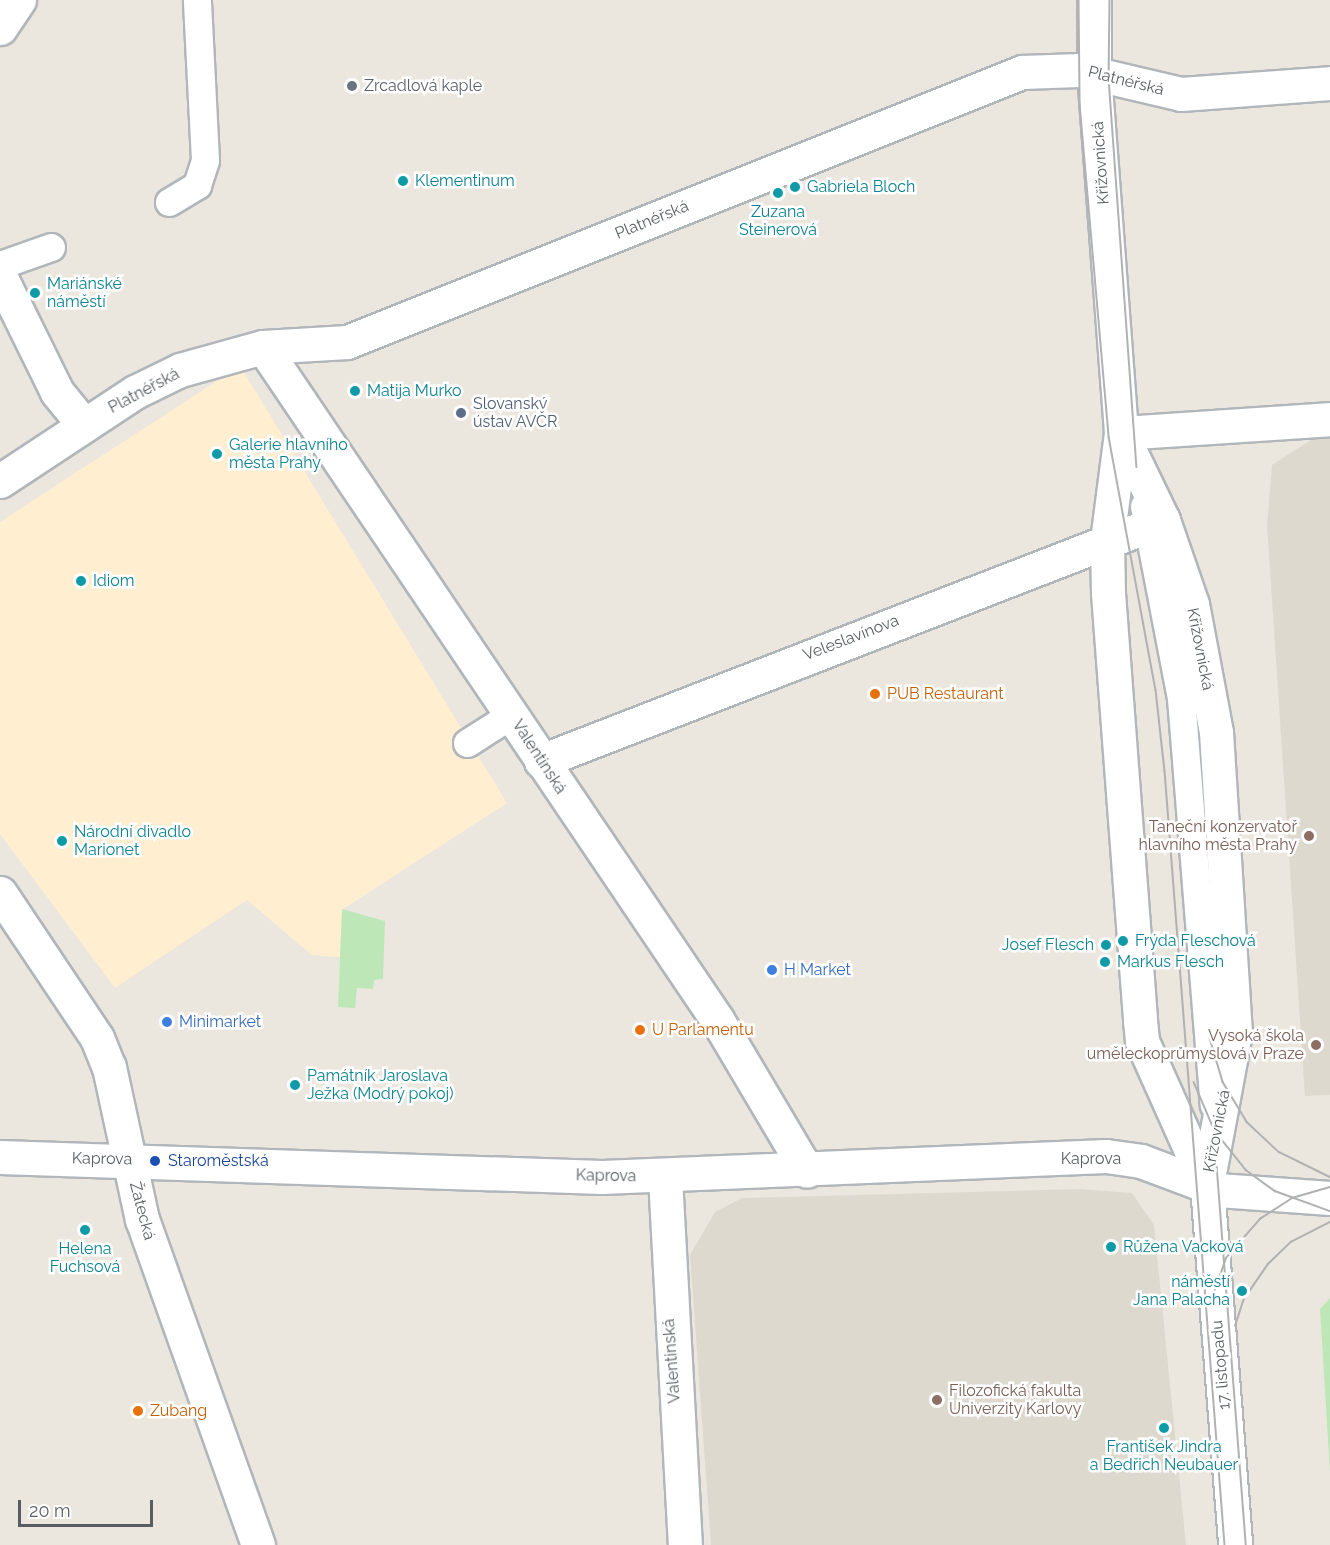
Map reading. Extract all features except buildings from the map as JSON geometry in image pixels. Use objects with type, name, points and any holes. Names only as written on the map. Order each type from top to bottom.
[{"type":"street","points":[[0,28],[19,0]]},
{"type":"street","name":"Křižovnická","points":[[1094,0],[1094,74],[1121,433],[1107,542],[1142,1041],[1207,1186]]},
{"type":"street","name":"Platnéřská","points":[[0,481],[84,425],[180,370],[263,347],[347,342],[1023,72],[1094,74],[1181,94],[1330,83]]},
{"type":"street","points":[[0,276],[57,392],[84,425]]},
{"type":"street","name":"Valentinská","points":[[263,347],[718,1021],[807,1171]]},
{"type":"street","points":[[1121,433],[1330,418]]},
{"type":"street","name":"Křižovnická","points":[[1121,433],[1137,466],[1156,523],[1192,604],[1216,732],[1235,1033],[1207,1186]]},
{"type":"street","name":"Veleslavínova","points":[[541,761],[603,732],[1156,523]]},
{"type":"street","name":"Žatecká","points":[[0,893],[97,1038],[121,1104],[142,1219],[258,1545]]},
{"type":"street","name":"Kaprova","points":[[0,1157],[665,1177],[1106,1156],[1141,1161],[1207,1186]]},
{"type":"street","name":"Valentinská","points":[[665,1177],[685,1545]]},
{"type":"street","points":[[1207,1186],[1330,1198]]},
{"type":"street","name":"17. listopadu","points":[[1207,1186],[1235,1545]]},
{"type":"lane","points":[[169,202],[197,185],[205,160],[197,0]]},
{"type":"lane","points":[[0,265],[51,247]]},
{"type":"lane","points":[[467,743],[511,715]]},
{"type":"shaded area","points":[[240,366],[507,803],[343,909],[340,957],[312,955],[247,900],[115,988],[0,834],[0,522]]},
{"type":"shaded area","points":[[1330,437],[1330,1095],[1305,1096],[1267,525],[1272,465],[1314,438]]},
{"type":"shaded area","name":"Filozofická fakulta Univerzity Karlovy","points":[[1079,1189],[1132,1193],[1154,1225],[1186,1545],[711,1545],[690,1255],[715,1212],[742,1198]]},
{"type":"green space","points":[[342,909],[385,921],[383,979],[374,980],[373,989],[357,988],[355,1008],[338,1007]]},
{"type":"green space","points":[[1330,1298],[1330,1473],[1320,1309]]},
{"type":"tram line","points":[[1079,0],[1080,104],[1109,437],[1156,690],[1165,771],[1225,1545]]},
{"type":"tram line","points":[[1110,0],[1109,78],[1137,467]]},
{"type":"tram line","points":[[1210,1038],[1223,1082],[1247,1122],[1279,1152],[1330,1177]]},
{"type":"tram line","points":[[1194,1082],[1215,1131],[1246,1170],[1275,1191],[1330,1211]]},
{"type":"tram line","points":[[1215,1139],[1246,1545]]},
{"type":"tram line","points":[[1211,1302],[1226,1258],[1260,1219],[1292,1198],[1330,1187]]},
{"type":"tram line","points":[[1235,1326],[1244,1299],[1268,1264],[1291,1242],[1330,1222]]},
{"type":"place","name":"Zrcadlová kaple","points":[[352,86]]},
{"type":"place","name":"Klementinum","points":[[403,181]]},
{"type":"place","name":"Gabriela Bloch","points":[[795,187]]},
{"type":"place","name":"Zuzana Steinerová","points":[[778,193]]},
{"type":"place","name":"Mariánské náměstí","points":[[35,293]]},
{"type":"place","name":"Matija Murko","points":[[355,391]]},
{"type":"place","name":"Slovanský ústav AVČR","points":[[461,413]]},
{"type":"place","name":"Galerie hlavního města Prahy","points":[[217,454]]},
{"type":"place","name":"Idiom","points":[[81,581]]},
{"type":"place","name":"PUB Restaurant","points":[[875,694]]},
{"type":"place","name":"Taneční konzervatoř hlavního města Prahy","points":[[1309,836]]},
{"type":"place","name":"Národní divadlo Marionet","points":[[62,841]]},
{"type":"place","name":"Frýda Fleschová","points":[[1123,941]]},
{"type":"place","name":"Josef Flesch","points":[[1106,945]]},
{"type":"place","name":"Markus Flesch","points":[[1105,962]]},
{"type":"place","name":"H Market","points":[[772,970]]},
{"type":"place","name":"Minimarket","points":[[167,1022]]},
{"type":"place","name":"U Parlamentu","points":[[640,1030]]},
{"type":"place","name":"Vysoká škola uměleckoprůmyslová v Praze","points":[[1316,1045]]},
{"type":"place","name":"Památník Jaroslava Ježka (Modrý pokoj)","points":[[295,1085]]},
{"type":"place","name":"Staroměstská","points":[[155,1161]]},
{"type":"place","name":"Helena Fuchsová","points":[[85,1230]]},
{"type":"place","name":"Růžena Vacková","points":[[1111,1247]]},
{"type":"place","name":"náměstí Jana Palacha","points":[[1242,1291]]},
{"type":"place","name":"Filozofická fakulta Univerzity Karlovy","points":[[937,1400]]},
{"type":"place","name":"Zubang","points":[[138,1411]]},
{"type":"place","name":"František Jindra a Bedřich Neubauer","points":[[1164,1428]]}]
